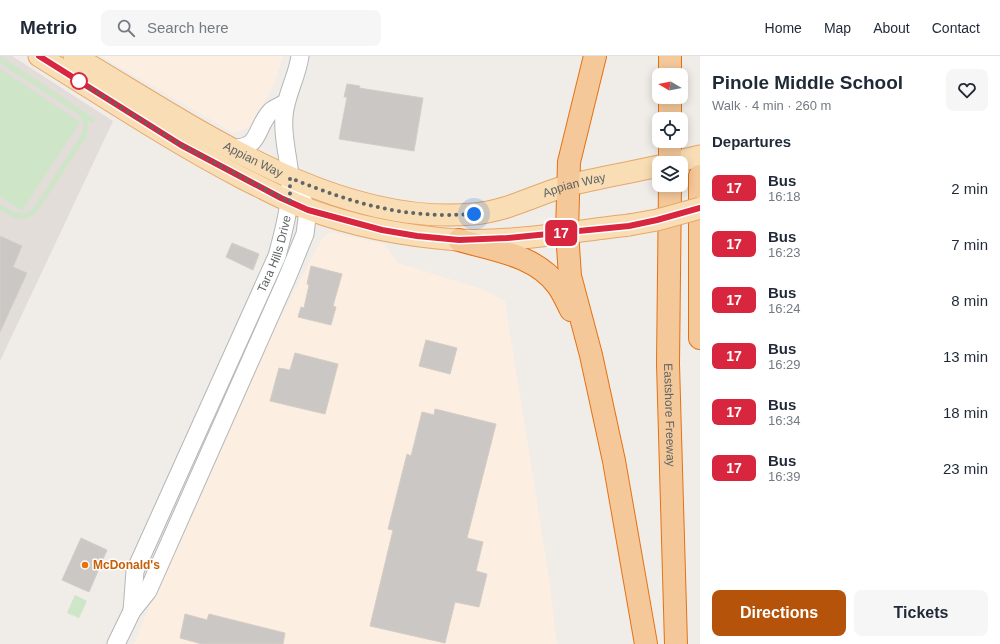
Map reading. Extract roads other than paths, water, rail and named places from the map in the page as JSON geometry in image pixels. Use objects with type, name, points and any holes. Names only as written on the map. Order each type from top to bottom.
[{"type":"highway","points":[[595,56],[569,162],[567,186],[567,232],[570,276],[591,356],[614,461],[646,644]]},
{"type":"highway","points":[[670,56],[670,68]]},
{"type":"highway","points":[[700,176],[700,338]]},
{"type":"highway","name":"Eastshore Freeway","points":[[670,192],[668,364],[676,644]]},
{"type":"highway","points":[[459,240],[519,257],[542,270],[558,286],[577,322],[591,356]]},
{"type":"main road","name":"Appian Way","points":[[39,56],[181,145],[299,206],[382,230],[417,236],[459,240],[507,238],[629,226],[700,208]]},
{"type":"main road","name":"Appian Way","points":[[74,56],[230,148],[290,178],[378,209],[427,216],[467,215],[496,211],[567,186],[652,168]]},
{"type":"main road","points":[[688,159],[700,156]]},
{"type":"street","points":[[230,148],[243,148],[251,144],[270,113],[285,103],[291,90],[300,56]]},
{"type":"street","name":"Tara Hills Drive","points":[[116,644],[132,611],[148,591],[305,234],[299,206],[290,178],[283,120],[285,103]]},
{"type":"street","name":"Tara Hills Drive","points":[[132,611],[135,571],[271,272],[287,219],[299,206]]},
{"type":"street","points":[[298,252],[311,230],[322,219],[330,216]]},
{"type":"place","name":"McDonald's","points":[[85,565]]}]
